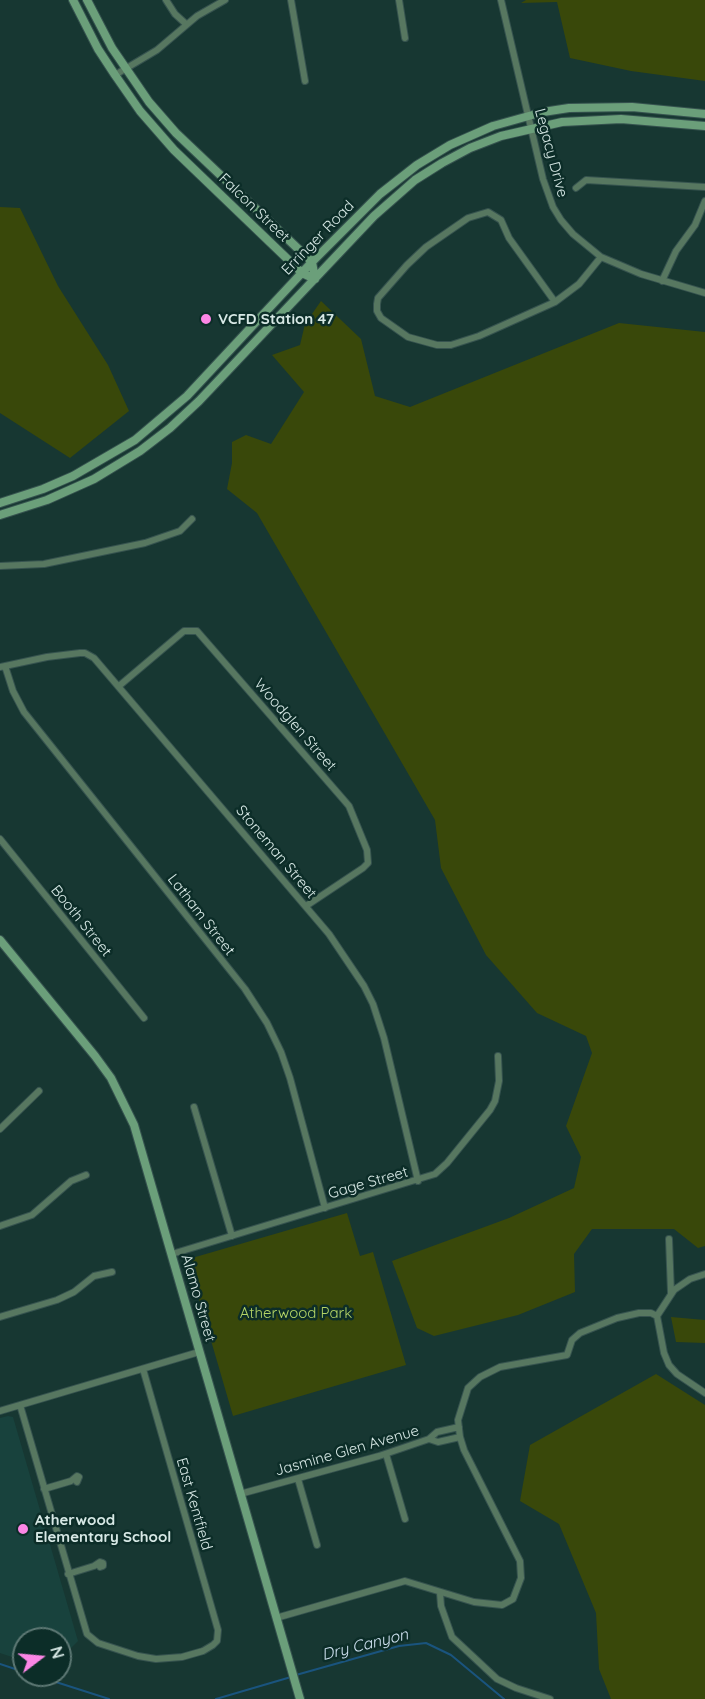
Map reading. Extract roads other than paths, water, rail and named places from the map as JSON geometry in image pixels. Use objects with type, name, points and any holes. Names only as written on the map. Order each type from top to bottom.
[{"type":"main road","name":"Falcon Street","points":[[73,0],[98,49],[140,111],[174,150],[302,273],[315,279]]},
{"type":"main road","name":"Falcon Street","points":[[87,0],[112,48],[149,102],[176,133],[312,262]]},
{"type":"main road","name":"Erringer Road","points":[[0,503],[44,489],[74,476],[135,440],[188,396],[312,262],[380,194],[417,165],[472,134],[528,116],[569,108],[608,106],[705,114]]},
{"type":"main road","name":"Erringer Road","points":[[0,515],[71,490],[140,451],[170,428],[199,401],[375,216],[415,180],[470,148],[501,136],[562,122],[621,119],[705,126]]},
{"type":"main road","points":[[312,262],[315,279]]},
{"type":"main road","name":"Alamo Street","points":[[0,940],[95,1056],[124,1102],[134,1125],[300,1699]]},
{"type":"street","points":[[166,0],[175,14],[186,24]]},
{"type":"street","points":[[115,75],[157,50],[186,24],[225,0]]},
{"type":"street","points":[[291,0],[305,81]]},
{"type":"street","points":[[399,0],[405,38]]},
{"type":"street","name":"Legacy Drive","points":[[501,0],[543,179],[553,207],[573,234],[601,257],[641,274],[705,293]]},
{"type":"street","points":[[576,188],[586,180],[705,187]]},
{"type":"street","points":[[662,281],[676,251],[695,225],[705,201]]},
{"type":"street","points":[[555,302],[509,238],[501,220],[488,212],[468,218],[426,247],[378,297],[377,311],[381,318],[408,338],[436,345],[465,342],[555,302],[579,284],[601,257]]},
{"type":"street","points":[[0,566],[44,564],[145,543],[180,531],[192,519]]},
{"type":"street","name":"Woodglen Street","points":[[119,686],[184,631],[196,632],[336,790],[349,806],[368,850],[368,863],[306,906]]},
{"type":"street","name":"Stoneman Street","points":[[3,667],[47,657],[85,653],[94,658],[306,906],[344,954],[373,1004],[384,1038],[418,1181]]},
{"type":"street","name":"Latham Street","points":[[3,667],[24,712],[245,989],[267,1023],[290,1078],[325,1208]]},
{"type":"street","name":"Booth Street","points":[[0,839],[144,1018]]},
{"type":"street","name":"Gage Street","points":[[172,1254],[427,1178],[441,1169],[490,1110],[498,1091],[498,1056]]},
{"type":"street","points":[[0,1129],[39,1091]]},
{"type":"street","points":[[194,1107],[232,1236]]},
{"type":"street","points":[[0,1226],[32,1215],[71,1181],[86,1175]]},
{"type":"street","points":[[669,1239],[671,1293]]},
{"type":"street","points":[[0,1317],[57,1300],[74,1292],[94,1276],[112,1272]]},
{"type":"street","points":[[705,1274],[690,1279],[671,1293],[657,1316],[664,1353],[669,1365],[677,1374],[705,1393]]},
{"type":"street","points":[[276,1618],[405,1581],[474,1602],[502,1605],[513,1599],[521,1578],[520,1561],[464,1450],[460,1437],[458,1420],[468,1388],[480,1377],[500,1367],[567,1355],[572,1340],[580,1333],[617,1318],[639,1313],[651,1313],[657,1316]]},
{"type":"street","points":[[0,1411],[199,1352]]},
{"type":"street","name":"East Kentfield","points":[[68,1574],[84,1628],[90,1639],[98,1643],[138,1656],[156,1659],[182,1657],[213,1646],[217,1641],[218,1630],[143,1369]]},
{"type":"street","points":[[20,1405],[68,1574],[100,1562],[103,1566],[100,1567]]},
{"type":"street","points":[[429,1439],[442,1431],[459,1427]]},
{"type":"street","name":"Jasmine Glen Avenue","points":[[240,1494],[386,1454],[429,1439],[438,1442],[460,1437]]},
{"type":"street","points":[[386,1454],[405,1519]]},
{"type":"street","points":[[44,1489],[71,1480],[76,1476],[79,1478],[77,1482]]},
{"type":"street","points":[[298,1479],[317,1545]]},
{"type":"street","points":[[440,1593],[441,1606],[452,1637],[497,1678],[516,1688],[550,1699]]},
{"type":"waterway","name":"Dry Canyon","points":[[296,1675],[399,1646],[426,1643],[451,1655],[504,1699]]},
{"type":"waterway","name":"Dry Canyon","points":[[0,1664],[12,1668]]},
{"type":"waterway","name":"Dry Canyon","points":[[216,1699],[291,1677]]},
{"type":"waterway","name":"Dry Canyon","points":[[72,1687],[109,1699]]},
{"type":"place","name":"VCFD Station 47","points":[[206,319]]},
{"type":"place","name":"Atherwood Elementary School","points":[[23,1529]]},
{"type":"park label","name":"Atherwood Park","points":[[296,1313]]}]
